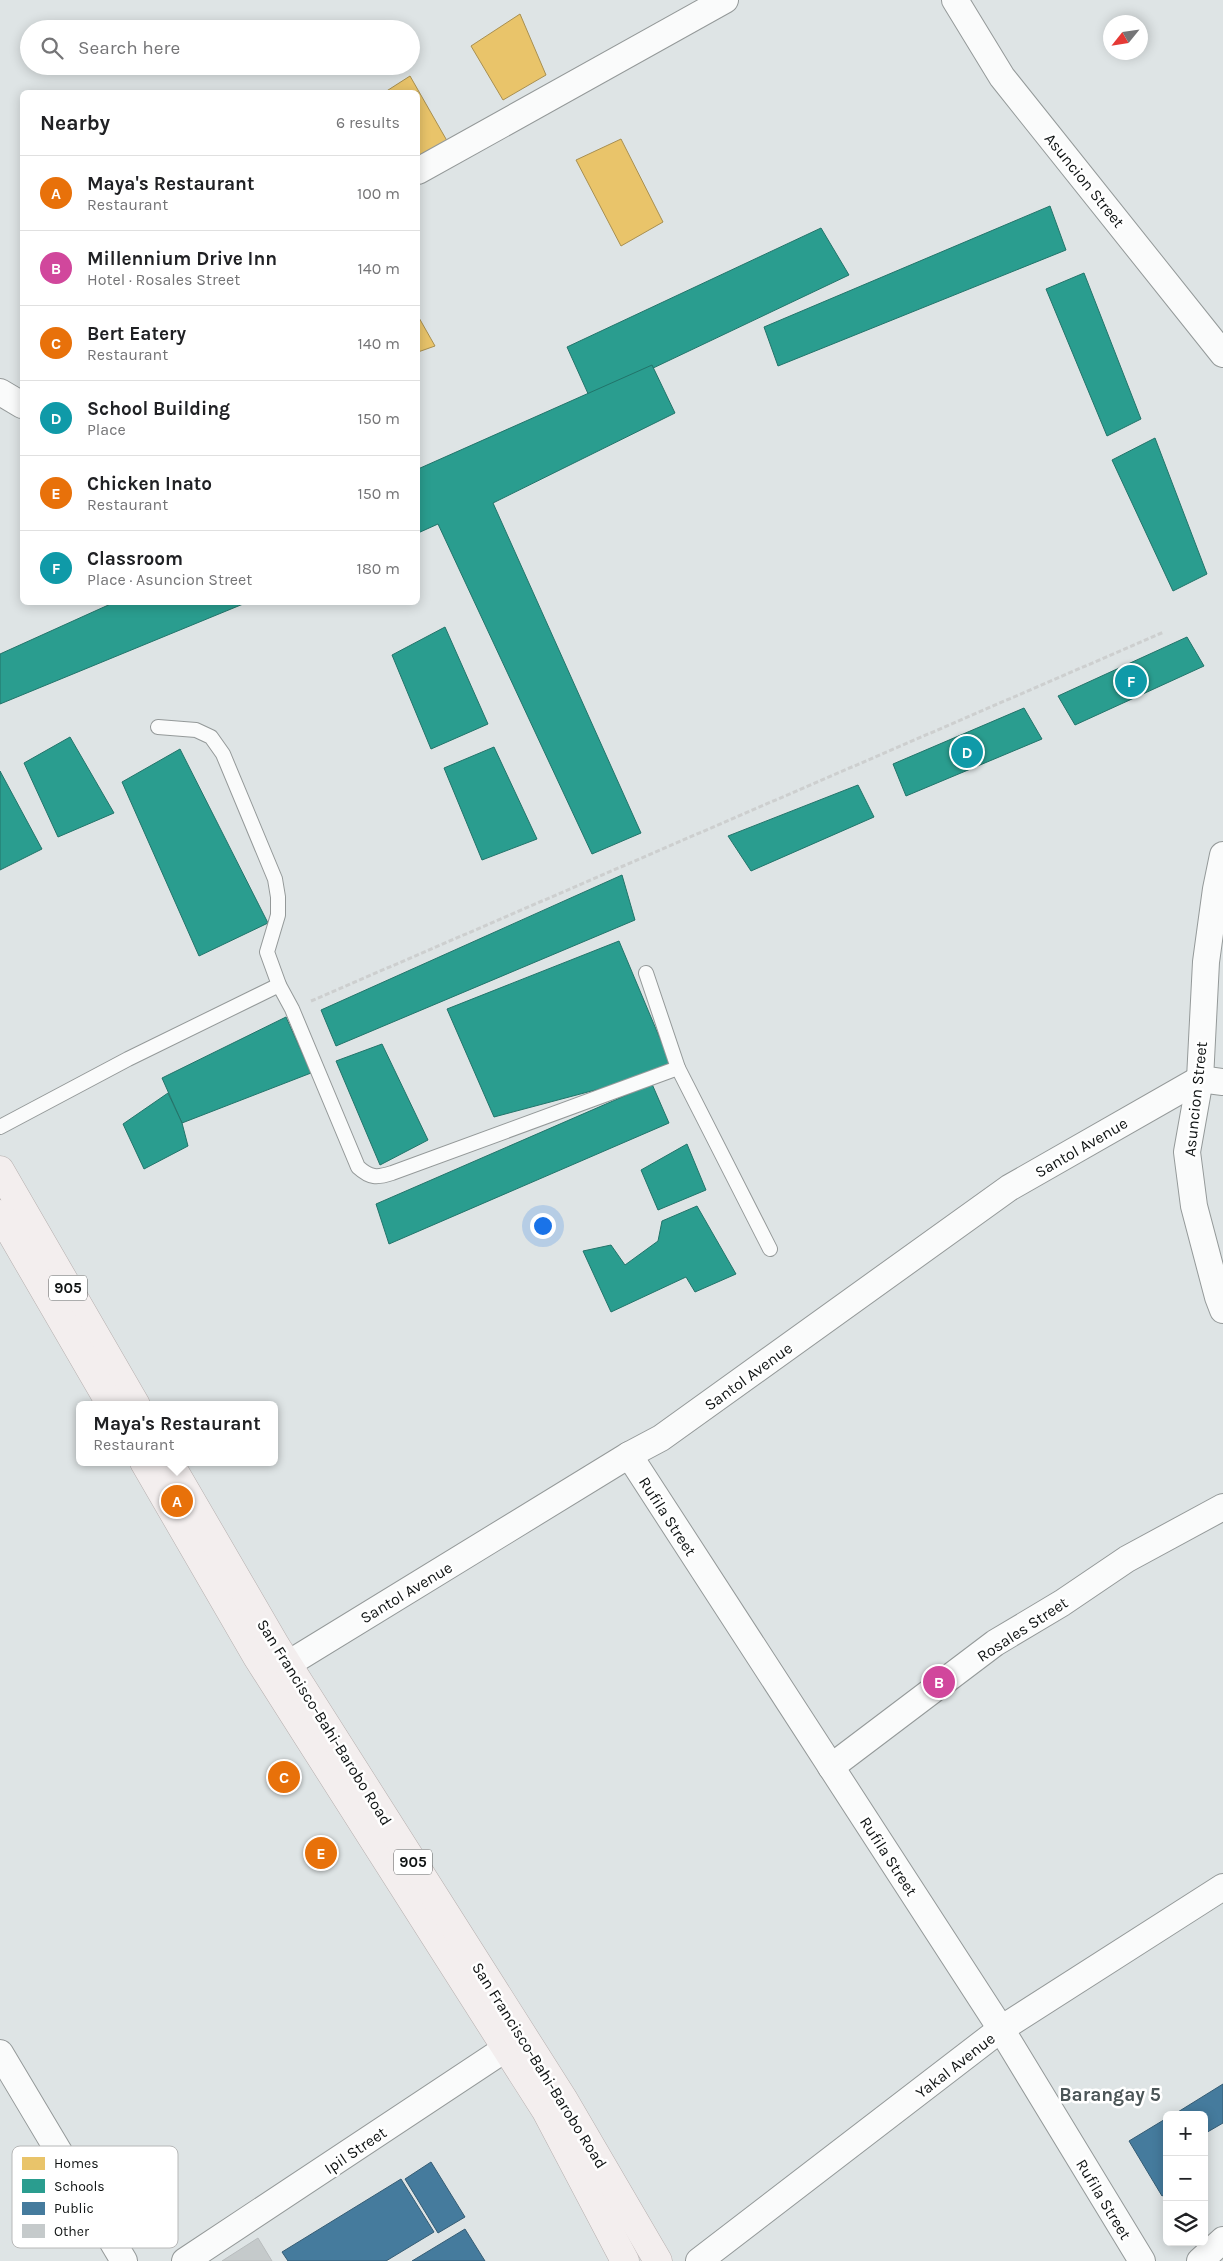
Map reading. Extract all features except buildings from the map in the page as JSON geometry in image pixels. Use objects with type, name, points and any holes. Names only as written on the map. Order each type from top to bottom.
[{"type":"main road","name":"905","points":[[0,1170],[134,1401]]},
{"type":"main road","name":"905","points":[[0,1214],[109,1401]]},
{"type":"main road","name":"San Francisco-Bahi-Barobo Road","points":[[147,1466],[515,2042],[564,2100],[658,2261]]},
{"type":"main road","name":"San Francisco-Bahi-Barobo Road","points":[[171,1466],[278,1669]]},
{"type":"main road","name":"San Francisco-Bahi-Barobo Road","points":[[515,2042],[546,2111],[625,2261]]},
{"type":"street","points":[[420,170],[726,0]]},
{"type":"street","name":"Asuncion Street","points":[[955,0],[1002,77],[1223,354]]},
{"type":"street","points":[[0,392],[20,404]]},
{"type":"street","name":"Asuncion Street","points":[[1223,855],[1206,962],[1211,1080],[1187,1152],[1194,1206],[1223,1310]]},
{"type":"street","name":"Santol Avenue","points":[[278,1669],[628,1455],[661,1438],[1009,1188],[1211,1080]]},
{"type":"street","name":"Rufila Street","points":[[628,1455],[1001,2029],[1142,2261]]},
{"type":"street","name":"Rosales Street","points":[[831,1767],[995,1643],[1062,1603],[1127,1559],[1223,1507]]},
{"type":"street","name":"Yakal Avenue","points":[[699,2261],[1001,2029],[1223,1887]]},
{"type":"street","name":"Ipil Street","points":[[185,2261],[331,2166],[515,2042]]},
{"type":"street","points":[[0,2053],[55,2146]]},
{"type":"street","points":[[1200,2261],[1223,2240]]},
{"type":"street","points":[[116,2248],[124,2261]]},
{"type":"lane","points":[[158,727],[196,730],[211,737],[223,754],[275,879],[278,915],[267,952],[279,985],[292,1008],[358,1167],[368,1175],[379,1177],[678,1068]]},
{"type":"lane","points":[[646,973],[678,1068],[770,1250]]},
{"type":"lane","points":[[0,1127],[128,1060],[279,985]]},
{"type":"path","points":[[292,1008],[1164,632]]},
{"type":"place","name":"Classroom","points":[[1131,681]]},
{"type":"place","name":"School Building","points":[[967,752]]},
{"type":"place","name":"Maya's Restaurant","points":[[177,1501]]},
{"type":"place","name":"Millennium Drive Inn","points":[[939,1682]]},
{"type":"place","name":"Bert Eatery","points":[[284,1777]]},
{"type":"place","name":"Chicken Inato","points":[[321,1853]]},
{"type":"district","name":"Barangay 5","points":[[1110,2094]]}]
